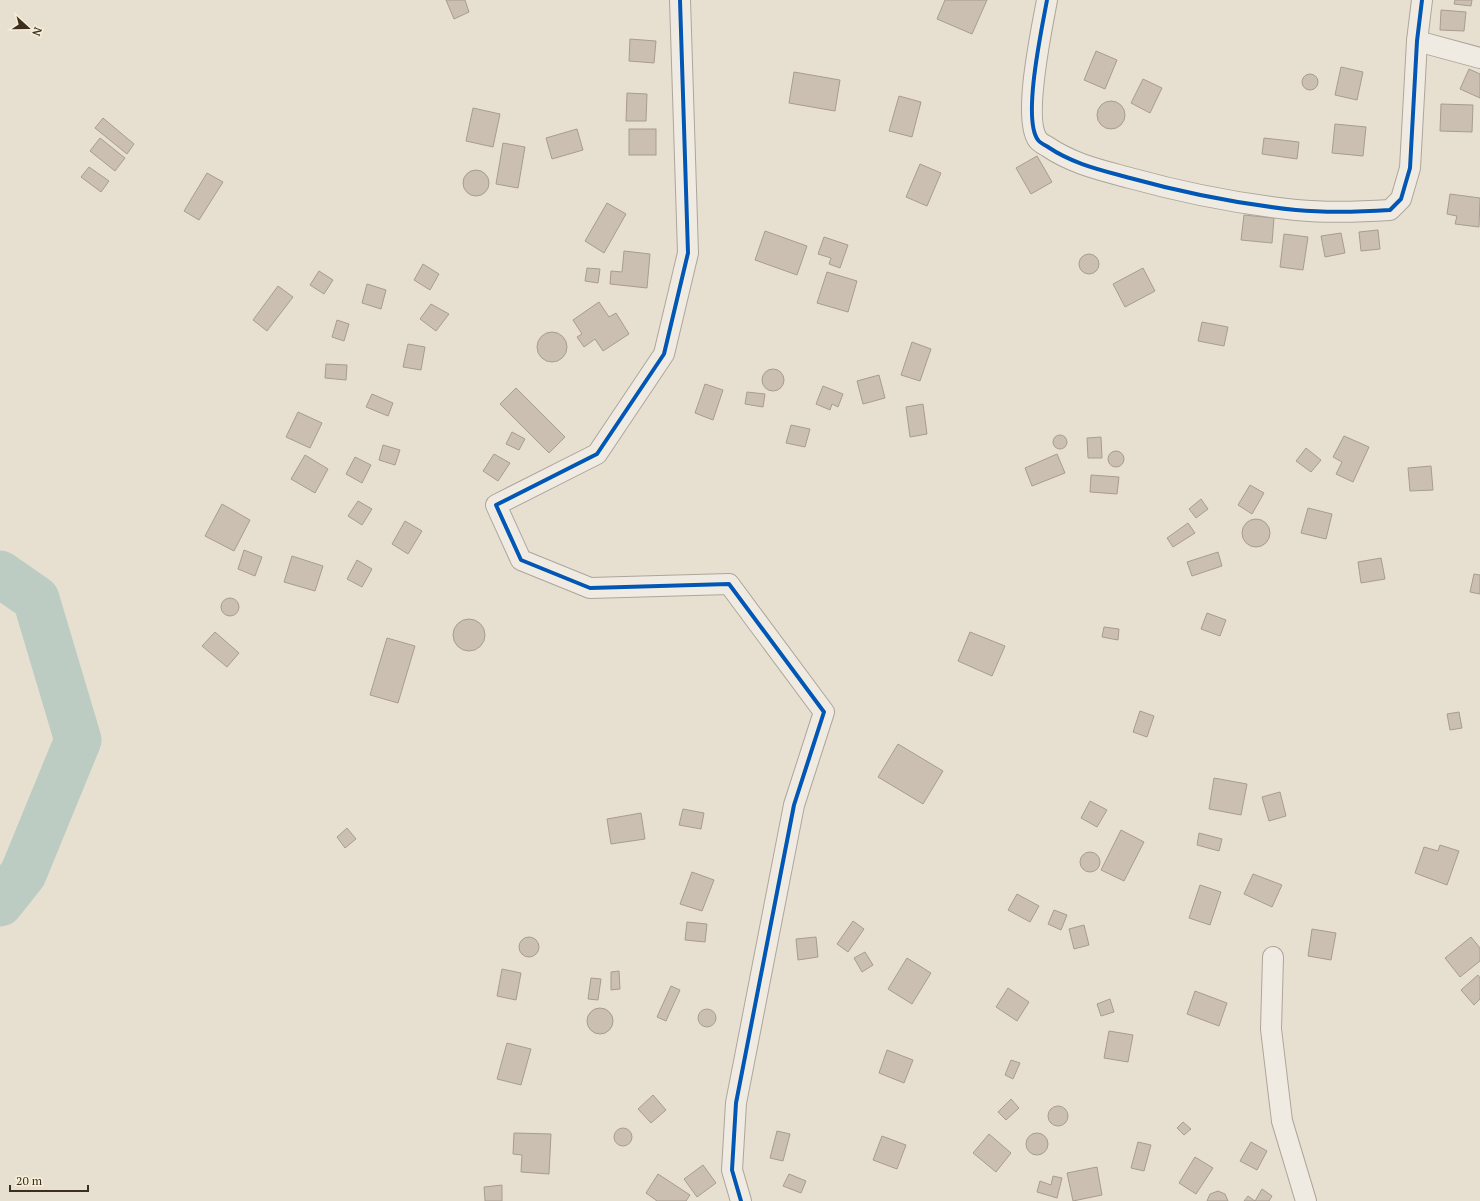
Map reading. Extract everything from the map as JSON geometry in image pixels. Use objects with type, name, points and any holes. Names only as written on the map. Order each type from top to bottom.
[{"type":"street","points":[[680,0],[688,253],[664,354],[597,454],[496,505],[521,560],[590,588],[729,584],[824,712],[794,805],[736,1103],[732,1170],[741,1201]]},
{"type":"street","points":[[1047,0],[1032,95],[1032,128],[1038,141],[1068,159],[1089,167],[1174,190],[1224,200],[1296,210],[1348,212],[1390,210],[1401,199],[1410,168],[1417,41],[1422,0]]},
{"type":"street","points":[[1417,41],[1480,58]]},
{"type":"street","points":[[1273,957],[1272,1029],[1282,1121],[1306,1201]]},
{"type":"building","points":[[446,0],[465,0],[469,12],[454,19]]},
{"type":"building","points":[[945,0],[987,0],[972,34],[937,19]]},
{"type":"building","points":[[1455,0],[1472,0],[1471,6],[1454,4]]},
{"type":"building","points":[[1441,10],[1466,12],[1464,31],[1440,30]]},
{"type":"building","points":[[630,39],[656,41],[654,63],[629,61]]},
{"type":"building","points":[[1096,51],[1117,60],[1105,89],[1084,80]]},
{"type":"building","points":[[1341,67],[1363,72],[1357,100],[1335,95]]},
{"type":"building","points":[[1469,69],[1480,74],[1480,98],[1460,89]]},
{"type":"building","points":[[794,72],[840,80],[835,111],[789,103]]},
{"type":"building","points":[[1307,74],[1313,74],[1318,79],[1316,88],[1313,90],[1307,90],[1302,85],[1302,79]]},
{"type":"building","points":[[1143,79],[1162,88],[1150,113],[1131,103]]},
{"type":"building","points":[[627,93],[647,94],[646,121],[626,121]]},
{"type":"building","points":[[899,96],[921,102],[912,137],[889,131]]},
{"type":"building","points":[[1111,101],[1121,105],[1125,115],[1121,125],[1111,129],[1101,125],[1097,115],[1101,105]]},
{"type":"building","points":[[1441,104],[1473,105],[1472,132],[1440,131]]},
{"type":"building","points":[[473,108],[500,114],[493,147],[466,141]]},
{"type":"building","points":[[103,118],[134,144],[127,154],[95,128]]},
{"type":"building","points":[[1335,124],[1366,127],[1363,156],[1332,153]]},
{"type":"building","points":[[577,129],[583,150],[552,159],[546,138]]},
{"type":"building","points":[[629,129],[656,129],[656,155],[629,155]]},
{"type":"building","points":[[100,138],[125,158],[115,171],[90,151]]},
{"type":"building","points":[[1264,138],[1299,142],[1297,159],[1262,154]]},
{"type":"building","points":[[503,143],[525,147],[518,188],[496,184]]},
{"type":"building","points":[[1037,156],[1052,182],[1031,194],[1016,168]]},
{"type":"building","points":[[920,164],[941,173],[927,206],[906,197]]},
{"type":"building","points":[[89,167],[109,181],[101,192],[81,177]]},
{"type":"building","points":[[476,170],[485,174],[489,183],[485,192],[476,196],[467,192],[463,183],[467,174]]},
{"type":"building","points":[[207,173],[223,182],[199,220],[184,211]]},
{"type":"building","points":[[1450,194],[1480,198],[1479,227],[1455,224],[1457,216],[1447,214]]},
{"type":"building","points":[[607,203],[626,214],[604,253],[585,241]]},
{"type":"building","points":[[1244,215],[1274,218],[1272,243],[1241,240]]},
{"type":"building","points":[[1378,230],[1380,249],[1361,251],[1359,232]]},
{"type":"building","points":[[765,231],[807,246],[797,275],[755,260]]},
{"type":"building","points":[[1341,233],[1345,253],[1325,257],[1321,236]]},
{"type":"building","points":[[1284,234],[1308,237],[1303,270],[1280,267]]},
{"type":"building","points":[[824,237],[848,245],[840,268],[829,264],[831,258],[818,254]]},
{"type":"building","points":[[624,251],[650,254],[647,288],[610,284],[611,271],[622,272]]},
{"type":"building","points":[[1085,254],[1093,254],[1099,260],[1099,268],[1093,274],[1085,274],[1079,268],[1079,260]]},
{"type":"building","points":[[423,264],[439,274],[430,290],[414,280]]},
{"type":"building","points":[[587,268],[600,269],[598,283],[585,281]]},
{"type":"building","points":[[1143,268],[1155,291],[1125,307],[1113,284]]},
{"type":"building","points":[[319,271],[333,280],[324,294],[310,285]]},
{"type":"building","points":[[827,272],[857,281],[848,312],[817,303]]},
{"type":"building","points":[[367,284],[386,290],[381,309],[362,303]]},
{"type":"building","points":[[278,286],[293,297],[267,331],[253,320]]},
{"type":"building","points":[[599,302],[609,317],[616,313],[629,334],[603,351],[595,339],[584,347],[577,337],[582,334],[573,320]]},
{"type":"building","points":[[431,304],[449,314],[436,331],[420,319]]},
{"type":"building","points":[[337,320],[349,324],[344,341],[332,337]]},
{"type":"building","points":[[1202,322],[1228,327],[1224,346],[1198,341]]},
{"type":"building","points":[[552,332],[563,336],[567,347],[563,358],[552,362],[541,358],[537,347],[541,336]]},
{"type":"building","points":[[912,342],[931,349],[920,381],[901,375]]},
{"type":"building","points":[[408,344],[425,347],[421,370],[403,367]]},
{"type":"building","points":[[326,364],[347,365],[346,380],[325,378]]},
{"type":"building","points":[[773,369],[781,372],[784,380],[781,388],[773,391],[765,388],[762,380],[765,372]]},
{"type":"building","points":[[879,375],[885,398],[863,404],[857,381]]},
{"type":"building","points":[[705,384],[723,390],[713,420],[695,413]]},
{"type":"building","points":[[823,386],[843,394],[838,407],[832,404],[830,410],[816,404]]},
{"type":"building","points":[[516,388],[565,437],[549,453],[500,404]]},
{"type":"building","points":[[747,392],[765,394],[763,407],[745,404]]},
{"type":"building","points":[[372,394],[393,403],[388,416],[366,407]]},
{"type":"building","points":[[923,404],[927,434],[910,437],[906,407]]},
{"type":"building","points":[[298,412],[322,423],[310,448],[286,437]]},
{"type":"building","points":[[791,425],[810,429],[805,447],[786,443]]},
{"type":"building","points":[[512,432],[525,439],[519,450],[506,444]]},
{"type":"building","points":[[1057,435],[1063,435],[1067,439],[1067,445],[1063,449],[1057,449],[1053,445],[1053,439]]},
{"type":"building","points":[[1344,436],[1369,447],[1353,482],[1336,474],[1342,462],[1333,457]]},
{"type":"building","points":[[1101,437],[1102,458],[1088,458],[1087,438]]},
{"type":"building","points":[[383,445],[400,450],[395,465],[379,460]]},
{"type":"building","points":[[1306,448],[1321,460],[1311,472],[1296,461]]},
{"type":"building","points":[[1116,451],[1122,453],[1124,459],[1122,465],[1116,467],[1110,465],[1108,459],[1110,453]]},
{"type":"building","points":[[494,454],[510,463],[498,481],[483,471]]},
{"type":"building","points":[[1057,454],[1065,473],[1032,486],[1025,468]]},
{"type":"building","points":[[305,455],[328,469],[315,493],[291,479]]},
{"type":"building","points":[[355,457],[371,465],[362,483],[346,474]]},
{"type":"building","points":[[1431,466],[1433,490],[1410,491],[1408,468]]},
{"type":"building","points":[[1091,475],[1119,477],[1117,494],[1090,492]]},
{"type":"building","points":[[1250,485],[1264,493],[1252,514],[1238,505]]},
{"type":"building","points":[[1201,499],[1208,509],[1196,518],[1189,509]]},
{"type":"building","points":[[358,501],[372,509],[362,525],[348,516]]},
{"type":"building","points":[[222,504],[250,520],[234,551],[205,536]]},
{"type":"building","points":[[1308,508],[1332,514],[1326,539],[1301,533]]},
{"type":"building","points":[[1256,519],[1266,523],[1270,533],[1266,543],[1256,547],[1246,543],[1242,533],[1246,523]]},
{"type":"building","points":[[405,521],[422,531],[408,554],[392,544]]},
{"type":"building","points":[[1188,523],[1195,533],[1173,547],[1167,538]]},
{"type":"building","points":[[244,550],[262,557],[255,576],[238,569]]},
{"type":"building","points":[[1218,552],[1222,566],[1192,576],[1187,562]]},
{"type":"building","points":[[292,556],[323,566],[315,591],[284,582]]},
{"type":"building","points":[[1381,558],[1385,579],[1361,583],[1358,562]]},
{"type":"building","points":[[357,560],[372,569],[362,587],[347,579]]},
{"type":"building","points":[[1474,574],[1480,575],[1480,594],[1470,592]]},
{"type":"building","points":[[230,598],[236,601],[239,607],[236,613],[230,616],[224,613],[221,607],[224,601]]},
{"type":"building","points":[[1207,613],[1226,620],[1220,636],[1201,629]]},
{"type":"building","points":[[466,619],[472,619],[481,623],[485,635],[481,647],[472,651],[466,651],[457,647],[453,638],[453,632],[457,623]]},
{"type":"building","points":[[1104,627],[1119,629],[1118,640],[1102,637]]},
{"type":"building","points":[[215,632],[239,653],[227,667],[202,646]]},
{"type":"building","points":[[970,632],[1005,646],[992,676],[958,661]]},
{"type":"building","points":[[387,638],[415,646],[398,703],[370,695]]},
{"type":"building","points":[[1140,711],[1154,716],[1147,737],[1133,732]]},
{"type":"building","points":[[1459,712],[1462,728],[1450,730],[1447,714]]},
{"type":"building","points":[[898,744],[943,771],[923,804],[878,777]]},
{"type":"building","points":[[1214,778],[1247,784],[1241,815],[1209,809]]},
{"type":"building","points":[[1280,792],[1286,816],[1269,821],[1262,797]]},
{"type":"building","points":[[1090,801],[1107,810],[1097,827],[1081,818]]},
{"type":"building","points":[[683,809],[704,813],[701,829],[679,825]]},
{"type":"building","points":[[641,813],[645,839],[611,844],[607,819]]},
{"type":"building","points":[[347,828],[356,839],[345,848],[337,837]]},
{"type":"building","points":[[1121,830],[1144,842],[1124,881],[1101,870]]},
{"type":"building","points":[[1199,833],[1222,839],[1219,851],[1197,845]]},
{"type":"building","points":[[1440,845],[1459,851],[1447,885],[1415,873],[1424,847],[1438,851]]},
{"type":"building","points":[[1090,852],[1097,855],[1100,862],[1097,869],[1090,872],[1083,869],[1080,862],[1083,855]]},
{"type":"building","points":[[692,872],[714,880],[702,911],[680,904]]},
{"type":"building","points":[[1253,874],[1282,885],[1272,907],[1244,894]]},
{"type":"building","points":[[1200,885],[1221,892],[1210,925],[1189,918]]},
{"type":"building","points":[[1017,894],[1039,906],[1030,922],[1008,910]]},
{"type":"building","points":[[1054,910],[1067,915],[1061,930],[1048,924]]},
{"type":"building","points":[[853,921],[864,929],[848,952],[837,944]]},
{"type":"building","points":[[687,922],[707,924],[705,942],[685,940]]},
{"type":"building","points":[[1084,925],[1089,945],[1074,949],[1069,929]]},
{"type":"building","points":[[1312,929],[1336,933],[1331,960],[1308,956]]},
{"type":"building","points":[[529,937],[536,940],[539,947],[536,954],[529,957],[522,954],[519,947],[522,940]]},
{"type":"building","points":[[816,937],[818,957],[798,960],[796,939]]},
{"type":"building","points":[[1471,937],[1480,948],[1480,961],[1460,977],[1445,958]]},
{"type":"building","points":[[865,952],[873,965],[862,972],[854,958]]},
{"type":"building","points":[[907,958],[931,973],[912,1004],[888,989]]},
{"type":"building","points":[[502,969],[521,973],[516,1000],[497,996]]},
{"type":"building","points":[[619,971],[620,989],[611,990],[611,972]]},
{"type":"building","points":[[1478,975],[1480,978],[1480,999],[1474,1005],[1461,990]]},
{"type":"building","points":[[591,978],[601,979],[598,1000],[588,999]]},
{"type":"building","points":[[671,986],[680,990],[666,1021],[657,1017]]},
{"type":"building","points":[[1008,988],[1029,1002],[1017,1021],[996,1007]]},
{"type":"building","points":[[1195,991],[1227,1003],[1219,1026],[1187,1014]]},
{"type":"building","points":[[1110,999],[1114,1012],[1101,1016],[1097,1004]]},
{"type":"building","points":[[600,1008],[610,1011],[613,1021],[610,1031],[600,1034],[590,1031],[587,1021],[590,1011]]},
{"type":"building","points":[[707,1009],[713,1012],[716,1018],[713,1024],[707,1027],[701,1024],[698,1018],[701,1012]]},
{"type":"building","points":[[1109,1031],[1133,1035],[1128,1062],[1104,1058]]},
{"type":"building","points":[[507,1043],[531,1049],[521,1085],[497,1079]]},
{"type":"building","points":[[887,1050],[913,1060],[904,1083],[879,1073]]},
{"type":"building","points":[[1011,1060],[1020,1063],[1013,1079],[1005,1075]]},
{"type":"building","points":[[653,1095],[666,1110],[651,1123],[638,1109]]},
{"type":"building","points":[[1011,1099],[1019,1108],[1006,1120],[998,1112]]},
{"type":"building","points":[[1058,1106],[1065,1109],[1068,1116],[1065,1123],[1058,1126],[1051,1123],[1048,1116],[1051,1109]]},
{"type":"building","points":[[1183,1122],[1191,1129],[1184,1135],[1177,1128]]},
{"type":"building","points":[[623,1128],[629,1131],[632,1137],[629,1143],[623,1146],[617,1143],[614,1137],[617,1131]]},
{"type":"building","points":[[777,1131],[790,1134],[783,1161],[770,1158]]},
{"type":"building","points":[[514,1133],[551,1134],[549,1174],[521,1172],[522,1155],[513,1154]]},
{"type":"building","points":[[1037,1133],[1045,1136],[1048,1144],[1045,1152],[1037,1155],[1029,1152],[1026,1144],[1029,1136]]},
{"type":"building","points":[[989,1134],[1011,1153],[996,1172],[973,1153]]},
{"type":"building","points":[[882,1136],[906,1145],[897,1169],[873,1160]]},
{"type":"building","points":[[1138,1142],[1151,1145],[1144,1171],[1131,1168]]},
{"type":"building","points":[[1251,1142],[1267,1151],[1257,1170],[1240,1161]]},
{"type":"building","points":[[1195,1157],[1213,1168],[1196,1194],[1179,1183]]},
{"type":"building","points":[[703,1165],[716,1183],[697,1197],[684,1179]]},
{"type":"building","points":[[1097,1167],[1102,1195],[1073,1201],[1067,1173]]},
{"type":"building","points":[[658,1174],[690,1195],[686,1201],[657,1201],[646,1193]]},
{"type":"building","points":[[789,1174],[806,1181],[801,1193],[783,1186]]},
{"type":"building","points":[[1053,1176],[1062,1178],[1057,1198],[1037,1192],[1040,1181],[1051,1185]]},
{"type":"building","points":[[502,1185],[502,1201],[485,1201],[484,1187]]},
{"type":"building","points":[[1262,1189],[1272,1196],[1269,1201],[1255,1201]]},
{"type":"building","points":[[1218,1191],[1225,1194],[1228,1201],[1207,1201],[1210,1194]]},
{"type":"building","points":[[1248,1196],[1255,1201],[1244,1201]]},
{"type":"waterway","points":[[0,574],[36,599],[78,740],[23,874],[0,903]]},
{"type":"cycle path","points":[[680,0],[688,253],[664,354],[597,454],[496,505],[521,560],[590,588],[729,584],[824,712],[794,805],[736,1103],[732,1170],[741,1201]]},
{"type":"cycle path","points":[[1047,0],[1032,94],[1034,129],[1038,140],[1041,143],[1067,158],[1088,166],[1171,188],[1275,208],[1343,212],[1390,210],[1401,199],[1410,168],[1417,41],[1422,0]]}]
